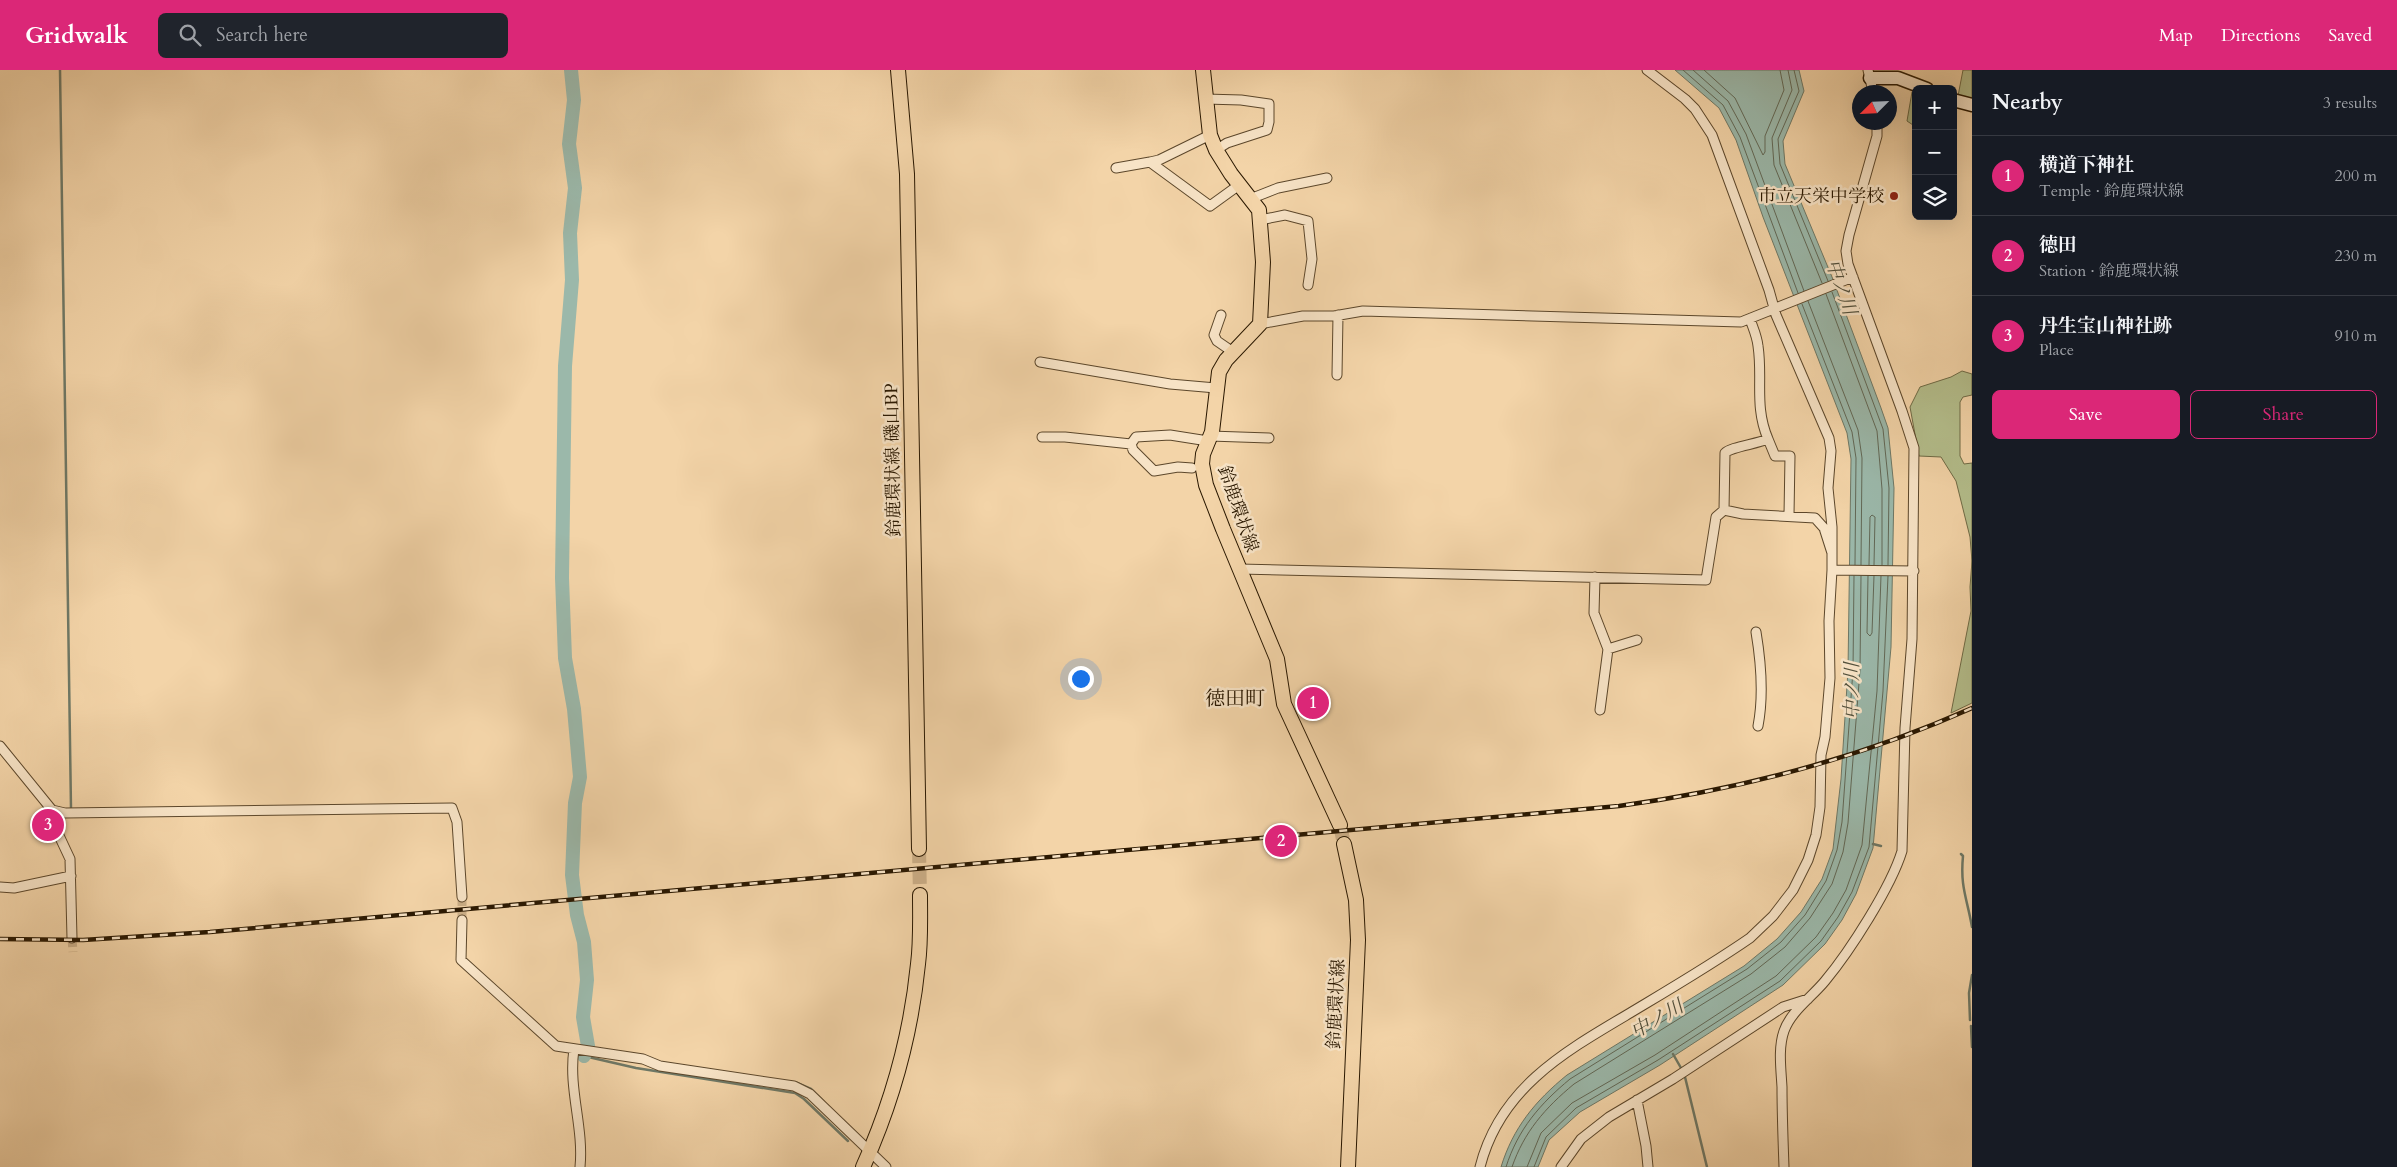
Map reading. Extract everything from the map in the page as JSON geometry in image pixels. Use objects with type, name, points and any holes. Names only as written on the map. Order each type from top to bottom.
[{"type":"main road","name":"鈴鹿環状線 磯山BP","points":[[898,70],[907,174],[919,849]]},
{"type":"main road","points":[[1203,70],[1210,134],[1216,150],[1239,185],[1259,210],[1263,262],[1260,324]]},
{"type":"main road","name":"鈴鹿環状線","points":[[1260,324],[1233,352],[1219,372],[1215,414],[1203,454],[1202,464],[1206,485],[1277,659],[1284,704],[1340,825]]},
{"type":"main road","name":"鈴鹿環状線","points":[[1344,844],[1356,900],[1358,940],[1348,1167]]},
{"type":"main road","points":[[863,1167],[881,1127],[912,1012],[919,962],[920,895]]},
{"type":"street","points":[[1480,1167],[1486,1146],[1508,1106],[1547,1065],[1743,943],[1773,916],[1793,890],[1810,854],[1820,807],[1821,756],[1825,737],[1830,678],[1829,621],[1833,570],[1832,527],[1828,488],[1831,451],[1829,438],[1776,315],[1776,307],[1712,135],[1695,109],[1685,99],[1647,70]]},
{"type":"street","points":[[1869,74],[1898,78],[1917,85]]},
{"type":"street","points":[[1206,99],[1241,100],[1269,104],[1267,130],[1227,143],[1216,150]]},
{"type":"street","points":[[1957,101],[1972,105]]},
{"type":"street","points":[[1784,1167],[1781,1040],[1790,1018],[1834,968],[1865,922],[1898,866],[1902,851],[1903,780],[1914,571],[1914,448],[1848,264],[1847,242],[1877,136],[1877,130]]},
{"type":"street","points":[[1116,168],[1159,160],[1210,134]]},
{"type":"street","points":[[1150,162],[1210,206],[1239,185]]},
{"type":"street","points":[[1250,199],[1278,188],[1327,178]]},
{"type":"street","points":[[1260,220],[1285,215],[1308,221],[1312,259],[1308,285]]},
{"type":"street","points":[[1260,324],[1303,316],[1338,315],[1363,311],[1741,322],[1853,277]]},
{"type":"street","points":[[1221,315],[1214,335],[1217,341],[1233,352]]},
{"type":"street","points":[[1337,375],[1338,315]]},
{"type":"street","points":[[1750,319],[1758,348],[1760,387],[1758,406],[1774,456],[1790,456],[1789,515]]},
{"type":"street","points":[[1040,362],[1170,384],[1216,388]]},
{"type":"street","points":[[1192,468],[1178,467],[1154,471],[1132,450],[1131,444],[1136,437],[1158,435],[1209,438],[1269,438]]},
{"type":"street","points":[[1042,437],[1131,444]]},
{"type":"street","points":[[1239,569],[1706,580],[1716,517],[1724,510],[1725,453],[1731,448],[1749,446],[1768,439]]},
{"type":"street","points":[[1724,510],[1743,514],[1789,515],[1815,518],[1820,520],[1832,553]]},
{"type":"street","points":[[1833,570],[1914,571]]},
{"type":"street","points":[[1594,577],[1594,613],[1608,649],[1600,710]]},
{"type":"street","points":[[1756,632],[1761,661],[1761,711],[1758,726]]},
{"type":"street","points":[[1608,649],[1637,640]]},
{"type":"street","points":[[0,746],[52,810],[55,826],[70,859],[72,938]]},
{"type":"street","points":[[52,810],[65,813],[452,808],[457,822],[462,897]]},
{"type":"street","points":[[0,887],[14,888],[71,876]]},
{"type":"street","points":[[462,920],[461,960],[556,1046],[643,1059],[660,1066],[794,1086],[810,1094],[886,1167]]},
{"type":"street","points":[[1561,1167],[1581,1139],[1609,1117],[1673,1079],[1784,1008],[1809,998]]},
{"type":"street","points":[[575,1049],[572,1084],[579,1124],[580,1167]]},
{"type":"street","points":[[1637,1100],[1648,1167]]},
{"type":"green space","points":[[1963,70],[1972,70],[1972,101],[1958,96]]},
{"type":"green space","points":[[1912,92],[1912,124],[1907,121]]},
{"type":"green space","points":[[1962,371],[1972,374],[1972,395],[1963,397],[1960,402],[1960,456],[1964,464],[1972,463],[1972,561],[1970,537],[1956,481],[1941,457],[1919,456],[1910,407],[1920,387],[1951,377]]},
{"type":"green space","points":[[1972,561],[1972,703],[1951,713],[1971,611]]},
{"type":"water","name":"中ノ川","points":[[1675,70],[1799,70],[1804,91],[1783,141],[1785,164],[1832,277],[1888,428],[1894,488],[1891,647],[1873,848],[1856,894],[1842,920],[1825,944],[1783,985],[1660,1065],[1580,1112],[1549,1140],[1538,1167],[1501,1167],[1512,1140],[1526,1116],[1567,1075],[1744,966],[1777,939],[1801,912],[1822,879],[1833,849],[1841,779],[1848,670],[1851,459],[1847,433],[1763,217],[1736,140],[1719,108]]},
{"type":"waterway","points":[[60,70],[71,809]]},
{"type":"waterway","points":[[571,70],[574,100],[569,144],[575,188],[570,233],[572,280],[565,366],[562,578],[565,658],[574,709],[580,777],[575,803],[572,875],[577,915],[584,942],[587,980],[583,1017],[588,1046],[584,1056]]},
{"type":"waterway","points":[[1873,844],[1881,846]]},
{"type":"waterway","points":[[1961,854],[1963,856],[1963,884],[1972,927]]},
{"type":"waterway","points":[[1970,1020],[1969,993],[1972,975]]},
{"type":"waterway","points":[[1971,1026],[1972,1047]]},
{"type":"waterway","points":[[1673,1054],[1681,1068]]},
{"type":"waterway","points":[[584,1056],[636,1068],[795,1093],[804,1099],[848,1141]]},
{"type":"waterway","points":[[1685,1077],[1707,1167]]},
{"type":"waterway","points":[[797,1083],[811,1089],[823,1101]]},
{"type":"tunnel","points":[[1340,825],[1344,844]]},
{"type":"tunnel","points":[[919,849],[920,895]]},
{"type":"tunnel","points":[[462,897],[462,920]]},
{"type":"tunnel","points":[[72,938],[73,952]]},
{"type":"railway","points":[[0,939],[83,940],[210,932],[1619,806],[1710,791],[1799,770],[1886,742],[1972,708]]},
{"type":"place","name":"市立天栄中学校","points":[[1894,196]]},
{"type":"place","name":"横道下神社","points":[[1313,703]]},
{"type":"place","name":"丹生宝山神社跡","points":[[48,825]]},
{"type":"place","name":"徳田","points":[[1281,841]]},
{"type":"district","name":"徳田町","points":[[1235,698]]}]
